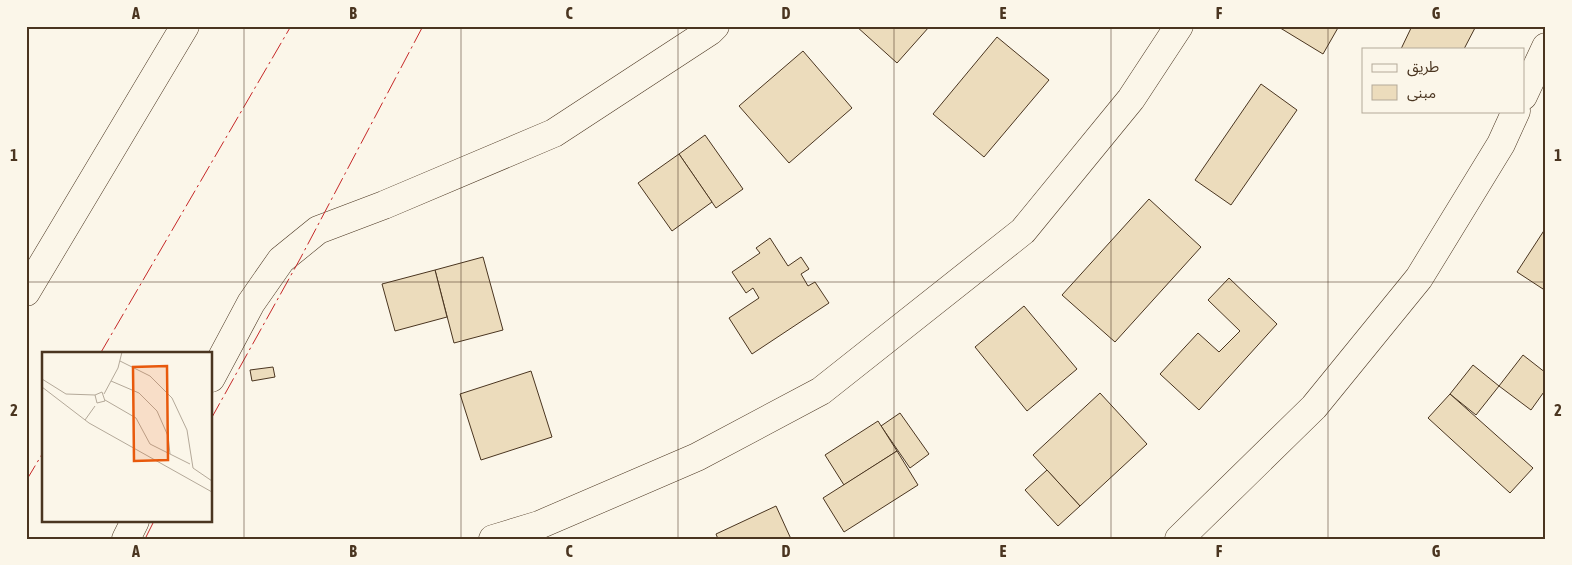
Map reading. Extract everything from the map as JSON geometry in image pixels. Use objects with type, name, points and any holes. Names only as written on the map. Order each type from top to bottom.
[{"type":"street","points":[[26,292],[185,26]]},
{"type":"street","points":[[212,376],[251,303],[280,260],[318,230],[384,205],[554,133],[715,26]]},
{"type":"street","points":[[493,539],[539,525],[697,457],[821,391],[1023,231],[1131,100],[1179,26]]},
{"type":"street","points":[[1524,94],[1546,47]]},
{"type":"street","points":[[1179,539],[1314,407],[1419,278],[1500,144],[1516,112]]},
{"type":"street","points":[[126,539],[134,522]]},
{"type":"building","points":[[856,26],[928,26],[929,27],[897,63]]},
{"type":"building","points":[[1277,26],[1339,26],[1323,54]]},
{"type":"building","points":[[1412,26],[1476,26],[1465,48],[1401,48]]},
{"type":"building","points":[[997,37],[1049,80],[984,157],[933,114]]},
{"type":"building","points":[[803,51],[852,108],[789,163],[739,106]]},
{"type":"building","points":[[1261,84],[1297,110],[1231,205],[1195,180]]},
{"type":"building","points":[[705,135],[743,189],[716,208],[679,154]]},
{"type":"building","points":[[679,154],[712,202],[672,231],[638,183]]},
{"type":"building","points":[[1149,199],[1201,247],[1115,342],[1062,295]]},
{"type":"building","points":[[1545,229],[1546,285],[1543,289],[1517,272]]},
{"type":"building","points":[[770,238],[788,266],[801,257],[809,269],[801,274],[808,286],[815,282],[829,303],[752,354],[729,318],[759,298],[753,288],[746,293],[732,272],[760,253],[756,248]]},
{"type":"building","points":[[483,257],[503,330],[454,343],[435,270]]},
{"type":"building","points":[[435,270],[447,317],[395,331],[382,284]]},
{"type":"building","points":[[1229,278],[1277,324],[1199,410],[1160,374],[1198,333],[1219,352],[1240,331],[1208,300]]},
{"type":"building","points":[[1024,306],[1077,369],[1027,411],[975,347]]},
{"type":"building","points":[[1523,355],[1546,373],[1546,389],[1531,410],[1499,386]]},
{"type":"building","points":[[1473,365],[1499,386],[1476,415],[1450,394]]},
{"type":"building","points":[[273,367],[275,377],[252,381],[250,370]]},
{"type":"building","points":[[531,371],[552,437],[481,460],[460,394]]},
{"type":"building","points":[[1100,393],[1147,444],[1080,506],[1033,455]]},
{"type":"building","points":[[1450,394],[1533,468],[1510,493],[1428,418]]},
{"type":"building","points":[[900,413],[929,454],[910,468],[881,426]]},
{"type":"building","points":[[878,421],[897,451],[844,485],[825,455]]},
{"type":"building","points":[[897,451],[918,485],[844,532],[823,498]]},
{"type":"building","points":[[1047,470],[1080,506],[1058,526],[1025,490]]},
{"type":"building","points":[[776,506],[791,539],[718,539],[716,534]]},
{"type":"power","points":[[101,352],[291,26]]},
{"type":"power","points":[[212,417],[300,259],[423,26]]},
{"type":"power","points":[[26,481],[42,454]]},
{"type":"power","points":[[145,539],[154,522]]}]
